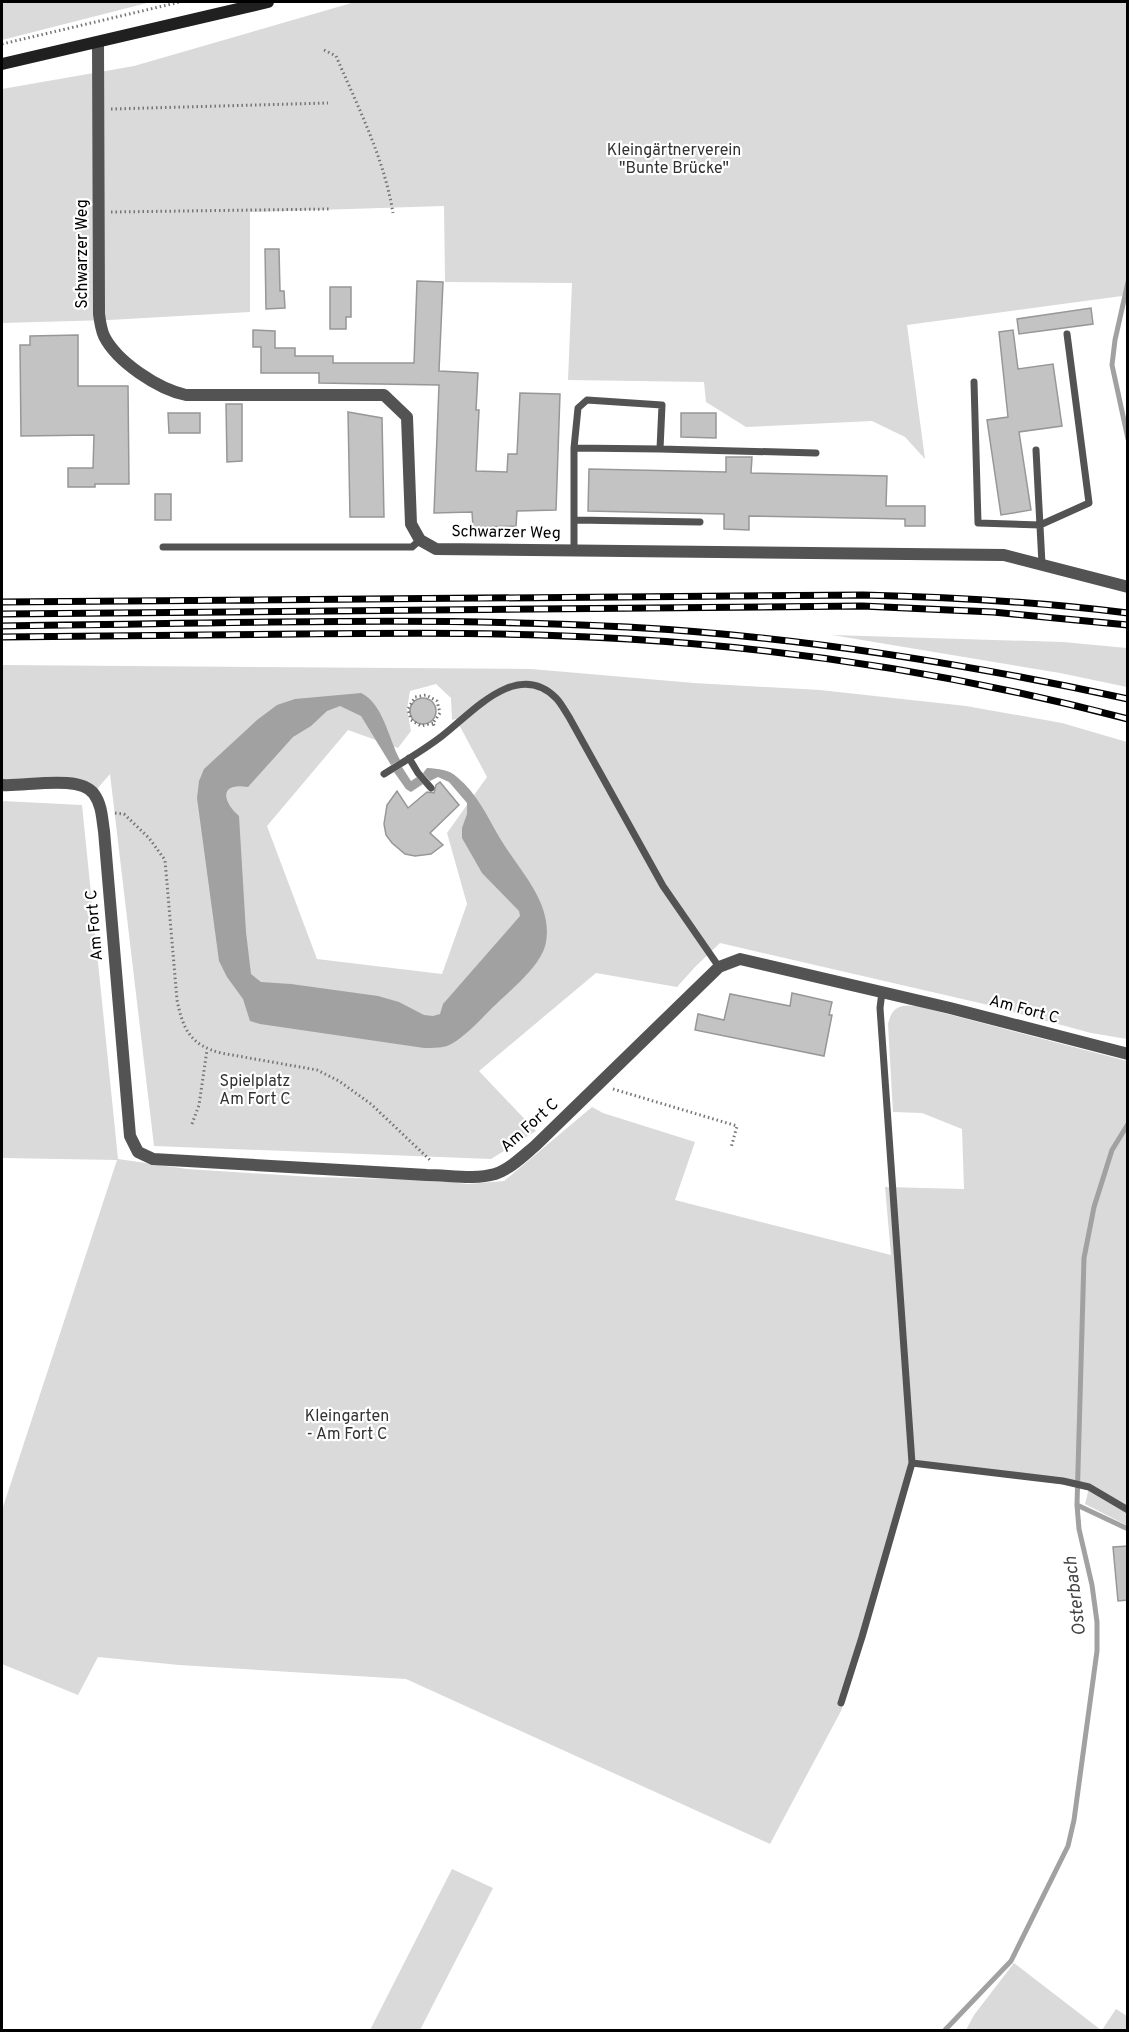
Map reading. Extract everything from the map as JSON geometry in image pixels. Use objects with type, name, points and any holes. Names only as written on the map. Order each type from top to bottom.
[{"type":"main road","points":[[2,64],[268,2]]},
{"type":"street","name":"Schwarzer Weg","points":[[98,42],[100,327],[105,338],[142,376],[158,386],[186,395],[384,395],[407,417],[411,524],[420,540],[436,549],[1004,555],[1128,587]]},
{"type":"street","points":[[2,785],[79,784],[93,793],[101,811]]},
{"type":"street","name":"Am Fort C","points":[[101,811],[130,1136],[138,1152],[153,1159],[432,1175],[495,1174],[507,1168],[535,1146],[719,968],[740,958],[1128,1054]]},
{"type":"lane","points":[[974,382],[978,523],[1040,525],[1089,503],[1066,334]]},
{"type":"lane","points":[[574,550],[574,448],[578,408],[587,400],[662,405],[660,449]]},
{"type":"lane","points":[[574,448],[816,453]]},
{"type":"lane","points":[[1036,450],[1042,564]]},
{"type":"lane","points":[[574,520],[700,522]]},
{"type":"lane","points":[[163,547],[412,547],[420,540]]},
{"type":"lane","points":[[384,774],[441,737],[496,692],[508,686],[534,686],[547,691],[557,699],[663,886],[719,968]]},
{"type":"lane","points":[[406,760],[431,788]]},
{"type":"lane","points":[[841,1703],[912,1462],[880,1020],[882,992]]},
{"type":"lane","points":[[912,1462],[1064,1481],[1089,1487],[1128,1510]]},
{"type":"path","points":[[2,44],[180,2]]},
{"type":"path","points":[[324,50],[336,56],[368,130],[389,188],[393,213]]},
{"type":"path","points":[[100,109],[328,103]]},
{"type":"path","points":[[100,212],[329,209]]},
{"type":"path","points":[[426,695],[437,701],[440,713],[433,723],[422,726],[411,720],[408,709],[415,697],[426,695]]},
{"type":"path","points":[[433,723],[441,737]]},
{"type":"path","points":[[101,811],[124,814],[149,838],[165,860],[177,999],[181,1017],[194,1041],[207,1050],[316,1070],[339,1081],[371,1104],[432,1162],[432,1175]]},
{"type":"path","points":[[192,1124],[199,1105],[207,1050]]},
{"type":"path","points":[[604,1080],[608,1088],[737,1126],[731,1148]]},
{"type":"green space","points":[[2,2],[151,2],[2,40]]},
{"type":"green space","name":"Kleingärtnerverein \"Bunte Brücke\"","points":[[355,2],[1127,2],[1127,288],[1122,296],[907,325],[925,459],[905,437],[872,421],[746,427],[706,402],[704,382],[568,380],[572,283],[445,282],[444,206],[250,212],[250,312],[2,323],[2,89],[134,66]]},
{"type":"green space","points":[[832,635],[1063,642],[1127,648],[1127,687],[1060,673]]},
{"type":"green space","name":"Spielplatz Am Fort C","points":[[2,665],[531,669],[694,683],[820,690],[966,706],[1062,723],[1127,742],[1127,1039],[1091,1033],[984,1004],[720,943],[677,987],[596,973],[479,1071],[536,1131],[491,1159],[154,1146],[110,774],[97,789],[85,781],[2,782]],"holes":[[[436,684],[451,698],[452,720],[456,719],[487,777],[447,833],[467,904],[442,974],[317,959],[267,826],[348,730],[398,748],[411,731],[407,709],[410,691]]]},
{"type":"green space","name":"Kleingarten - Am Fort C","points":[[2,801],[82,805],[118,1159],[187,1169],[313,1177],[432,1180],[468,1184],[504,1181],[592,1107],[603,1113],[695,1142],[675,1200],[891,1255],[885,1187],[964,1189],[962,1129],[922,1113],[893,1112],[888,1024],[895,1010],[906,1005],[917,1006],[1127,1061],[1128,1512],[1126,1525],[1085,1504],[1089,1488],[912,1463],[841,1711],[770,1844],[406,1679],[179,1665],[98,1657],[78,1695],[2,1664],[2,1510],[117,1160],[2,1158]]},
{"type":"green space","points":[[452,1869],[493,1888],[420,2030],[370,2030]]},
{"type":"green space","points":[[1014,1963],[1101,2030],[966,2030],[974,2015]]},
{"type":"green space","points":[[1116,2009],[1127,2016],[1127,2030],[1102,2030]]},
{"type":"shaded area","points":[[361,693],[369,698],[380,713],[400,760],[391,765],[361,716],[340,706],[327,711],[311,726],[293,737],[248,787],[232,787],[226,794],[229,804],[239,816],[246,932],[251,974],[261,982],[378,996],[399,1002],[424,1015],[440,1014],[443,1004],[520,916],[519,911],[482,873],[462,838],[467,803],[449,782],[438,777],[430,781],[423,773],[427,768],[447,771],[464,783],[482,806],[540,900],[547,928],[543,951],[532,969],[471,1029],[458,1040],[444,1047],[424,1048],[250,1021],[243,999],[219,961],[197,798],[199,781],[204,769],[257,720],[277,705],[295,699]]},
{"type":"shaded area","points":[[402,767],[411,781],[417,777],[423,784],[411,792],[406,789],[394,772]]},
{"type":"building","points":[[265,249],[279,249],[280,291],[284,291],[285,308],[266,309]]},
{"type":"building","points":[[417,281],[443,282],[439,371],[478,373],[476,471],[507,472],[508,454],[517,454],[520,393],[560,394],[556,510],[517,511],[516,526],[473,527],[472,512],[434,513],[439,385],[319,383],[319,373],[261,373],[261,347],[253,347],[253,330],[275,331],[275,348],[295,348],[295,356],[333,356],[333,363],[414,363]]},
{"type":"building","points":[[330,287],[351,287],[351,317],[346,317],[346,329],[330,329]]},
{"type":"building","points":[[1091,308],[1093,324],[1019,334],[1017,319]]},
{"type":"building","points":[[1013,330],[1018,369],[1053,364],[1062,426],[1019,432],[1031,510],[1001,515],[987,420],[1008,417],[999,332]]},
{"type":"building","points":[[78,335],[78,386],[128,386],[129,484],[68,487],[68,468],[93,468],[94,435],[21,436],[20,345],[30,345],[30,336]]},
{"type":"building","points":[[226,404],[242,404],[242,461],[227,462]]},
{"type":"building","points":[[348,412],[382,418],[384,517],[350,517]]},
{"type":"building","points":[[168,413],[200,413],[200,433],[169,433]]},
{"type":"building","points":[[681,413],[716,413],[716,438],[681,437]]},
{"type":"building","points":[[726,457],[752,457],[751,473],[887,476],[886,506],[925,506],[925,526],[905,526],[905,519],[749,516],[749,530],[724,529],[724,514],[588,511],[589,469],[726,472]]},
{"type":"building","points":[[155,494],[171,494],[171,520],[155,520]]},
{"type":"building","points":[[423,698],[432,702],[436,711],[432,720],[423,724],[414,720],[410,711],[414,702]]},
{"type":"building","points":[[440,782],[459,805],[430,833],[443,845],[431,854],[415,856],[405,854],[386,835],[384,824],[387,805],[397,791],[408,808],[427,792],[434,793],[436,785]]},
{"type":"building","points":[[792,993],[832,1002],[829,1015],[832,1015],[824,1056],[695,1030],[698,1014],[724,1020],[730,994],[790,1006]]},
{"type":"building","points":[[1128,1546],[1128,1600],[1118,1601],[1113,1547]]},
{"type":"waterway","name":"Osterbach","points":[[1128,282],[1112,365],[1128,439]]},
{"type":"waterway","name":"Osterbach","points":[[945,2030],[1011,1961],[1068,1846],[1074,1820],[1097,1651],[1097,1622],[1092,1585],[1079,1529],[1077,1505],[1084,1258],[1094,1207],[1112,1150],[1128,1124]]},
{"type":"waterway","points":[[1077,1505],[1128,1529]]},
{"type":"railway","points":[[2,602],[863,595],[996,601],[1128,613]]},
{"type":"railway","points":[[2,614],[862,606],[993,612],[1128,625]]},
{"type":"railway","points":[[2,626],[393,621],[549,624],[690,631],[879,653],[1004,674],[1128,699]]},
{"type":"railway","points":[[2,637],[463,634],[546,635],[691,644],[817,657],[942,677],[1128,719]]}]
